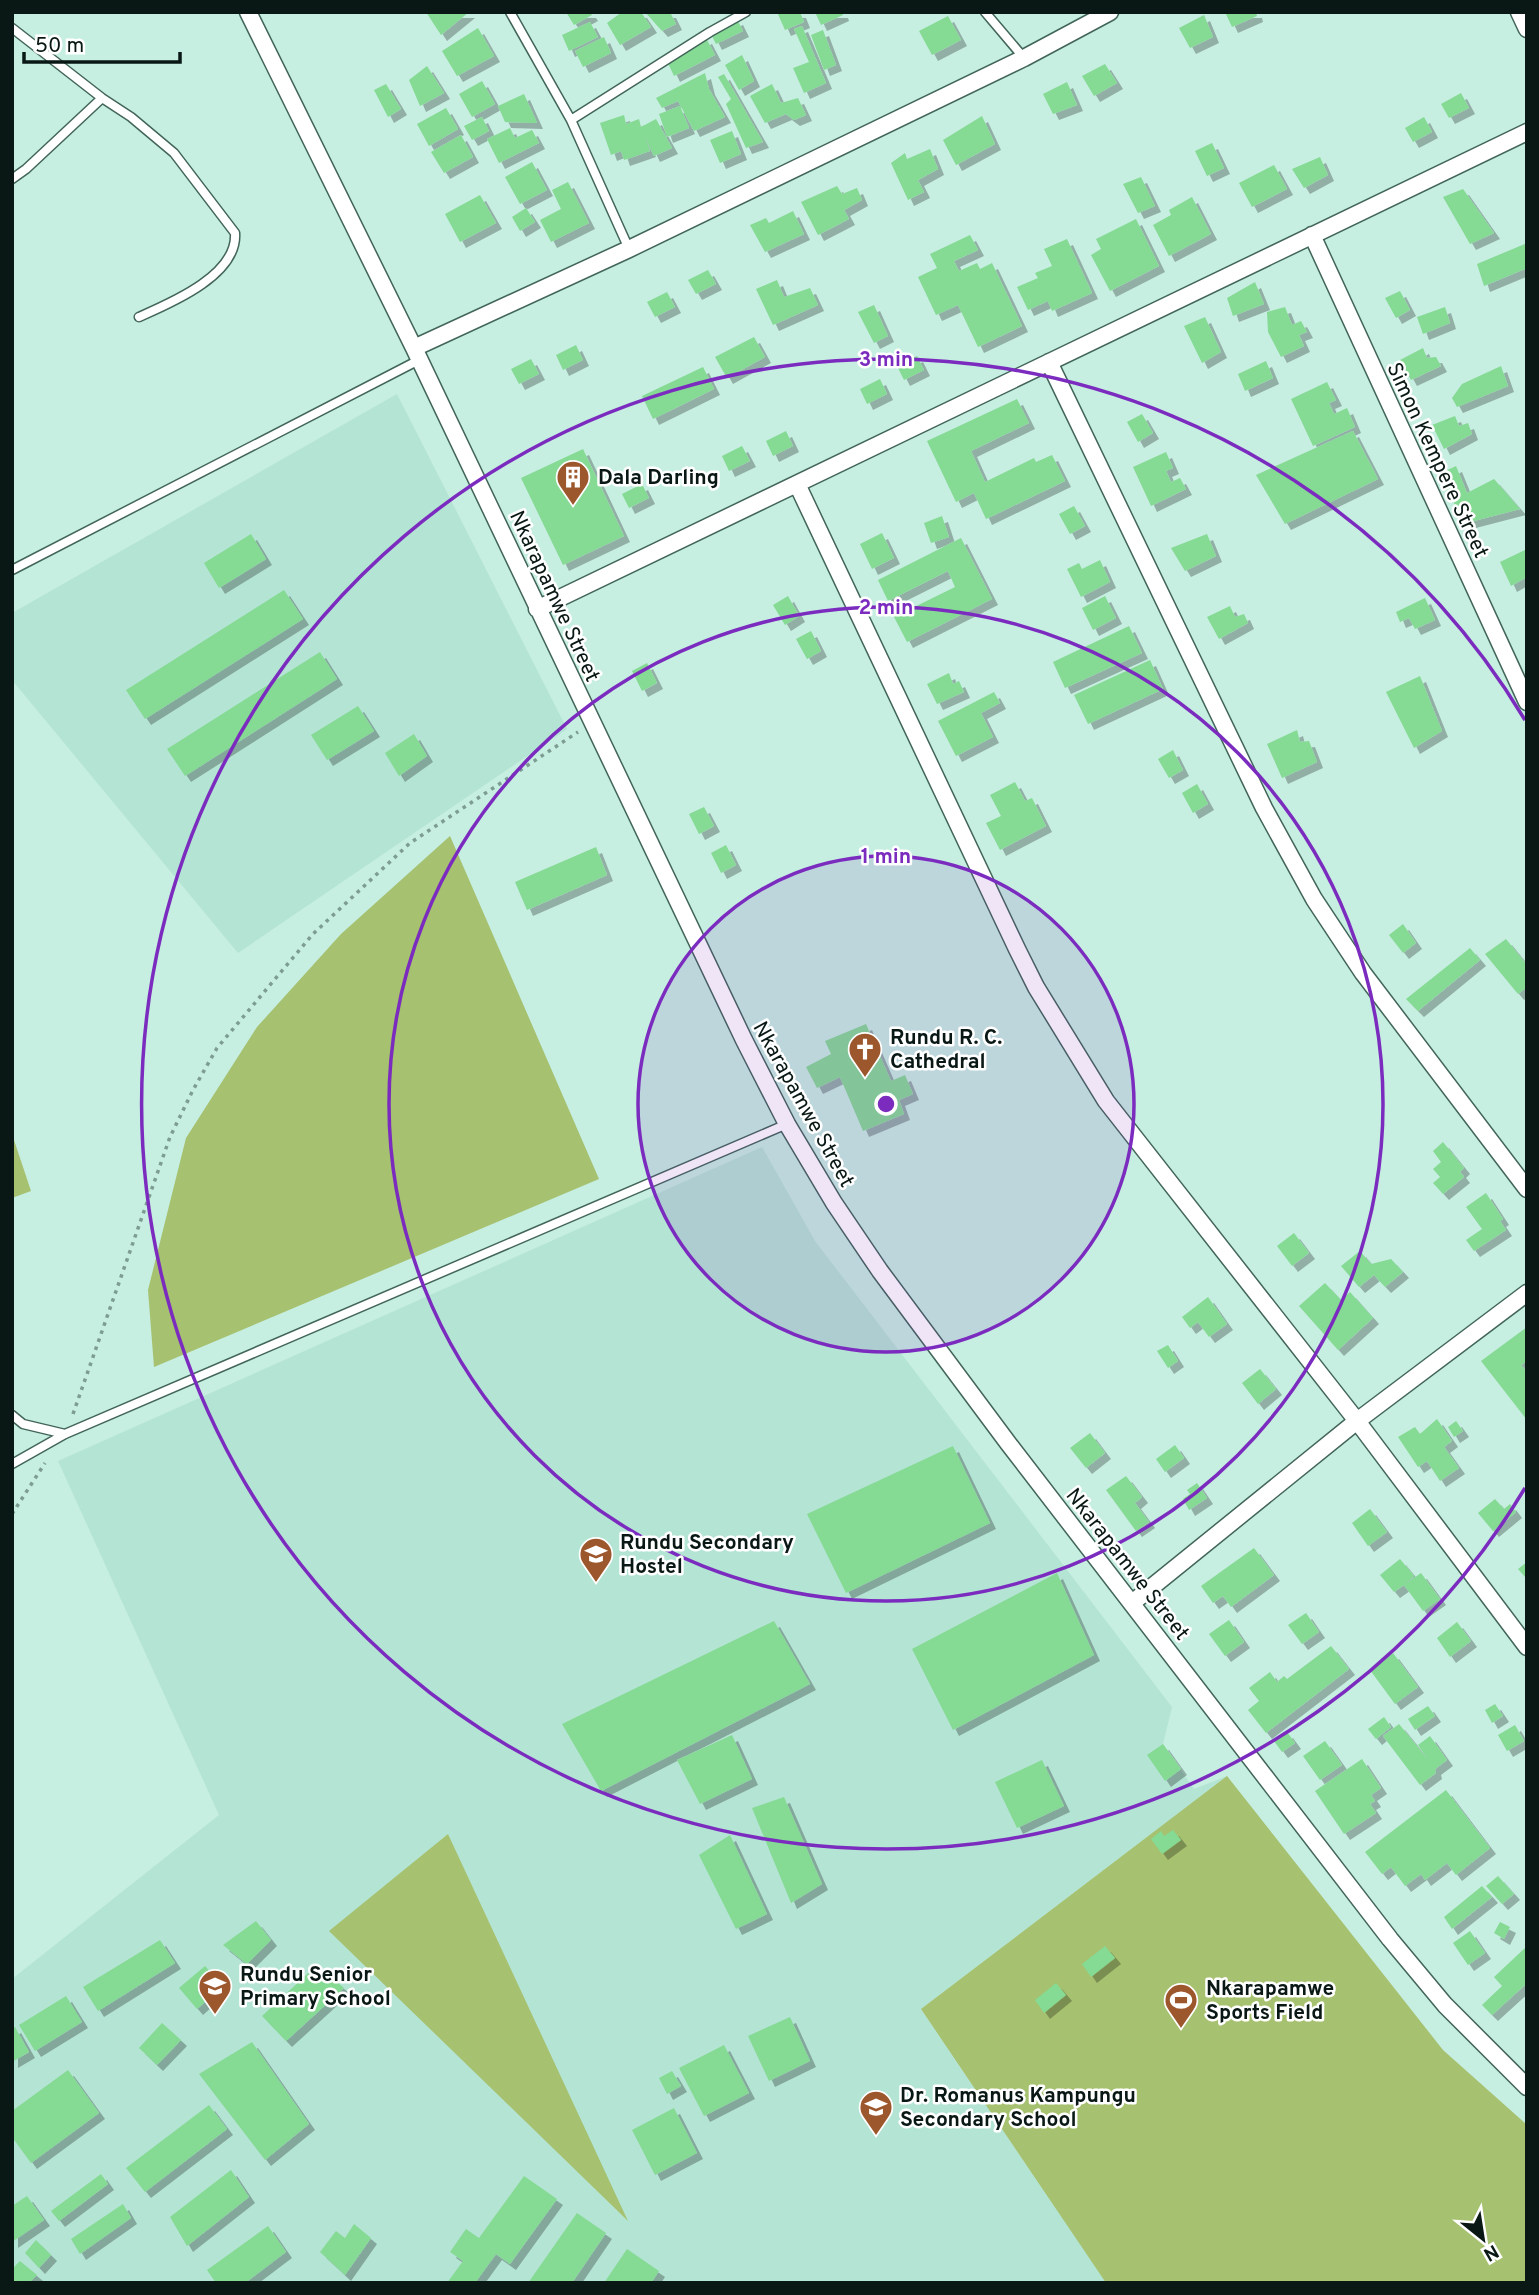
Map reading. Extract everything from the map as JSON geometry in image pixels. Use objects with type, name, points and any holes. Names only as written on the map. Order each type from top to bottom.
[{"type":"street","name":"Nkarapamwe Street","points":[[248,12],[416,354],[744,1040],[787,1124],[834,1203],[880,1271],[1390,1939],[1444,2005],[1527,2087]]},
{"type":"street","points":[[416,354],[1024,58],[1110,12]]},
{"type":"street","points":[[1519,12],[1527,29]]},
{"type":"street","points":[[537,609],[1527,132]]},
{"type":"street","name":"Simon Kempere Street","points":[[1312,235],[1527,702]]},
{"type":"street","points":[[1049,362],[1264,808],[1314,899],[1363,973],[1527,1189]]},
{"type":"street","points":[[797,484],[1048,1009],[1106,1101],[1357,1421],[1527,1647]]},
{"type":"street","points":[[1132,1604],[1357,1421],[1527,1293]]},
{"type":"lane","points":[[510,12],[571,120],[629,249]]},
{"type":"lane","points":[[571,120],[709,32],[746,12]]},
{"type":"lane","points":[[985,12],[1024,58]]},
{"type":"lane","points":[[12,28],[102,98],[131,117],[174,153],[235,233],[236,243],[218,273],[180,299],[139,317]]},
{"type":"lane","points":[[12,179],[102,98]]},
{"type":"lane","points":[[12,569],[416,354]]},
{"type":"lane","points":[[12,1464],[65,1434],[787,1124]]},
{"type":"lane","points":[[12,1415],[23,1424],[65,1434]]},
{"type":"path","points":[[12,1514],[65,1434],[170,1137],[217,1048],[313,934],[410,843],[592,723]]},
{"type":"shaded area","points":[[397,394],[567,729],[238,953],[12,680],[12,613]]},
{"type":"shaded area","name":"Rundu Secondary Hostel","points":[[762,1147],[815,1241],[1172,1707],[1163,1744],[1194,1789],[1227,1776],[921,2009],[1106,2283],[12,2283],[12,1979],[219,1815],[58,1461]],"holes":[[[448,1834],[626,2219],[330,1931]]]},
{"type":"green space","points":[[450,836],[599,1179],[154,1367],[148,1290],[186,1138],[257,1027],[341,934]]},
{"type":"green space","points":[[12,1134],[31,1191],[12,1198]]},
{"type":"green space","name":"Nkarapamwe Sports Field","points":[[1227,1776],[1443,2050],[1527,2125],[1527,2283],[1106,2283],[921,2009]]},
{"type":"green space","points":[[448,1834],[628,2221],[329,1931]]},
{"type":"building","points":[[426,12],[469,12],[441,35]]},
{"type":"building","points":[[566,12],[590,12],[592,15],[574,25]]},
{"type":"building","points":[[622,12],[641,12],[651,27],[620,45],[607,23]]},
{"type":"building","points":[[645,12],[670,12],[676,24],[662,31]]},
{"type":"building","points":[[777,12],[800,12],[804,22],[785,30]]},
{"type":"building","points":[[815,12],[842,12],[843,15],[821,25]]},
{"type":"building","points":[[1225,12],[1256,12],[1257,16],[1232,27]]},
{"type":"building","points":[[1204,15],[1213,37],[1190,48],[1179,28]]},
{"type":"building","points":[[948,16],[961,40],[932,55],[919,31]]},
{"type":"building","points":[[737,19],[743,31],[716,44],[710,32]]},
{"type":"building","points":[[590,22],[598,37],[569,51],[562,35]]},
{"type":"building","points":[[802,26],[826,83],[804,93],[793,68],[809,62],[794,29]]},
{"type":"building","points":[[478,28],[494,56],[457,76],[442,51]]},
{"type":"building","points":[[823,30],[836,65],[824,70],[811,35]]},
{"type":"building","points":[[604,37],[611,53],[583,67],[575,51]]},
{"type":"building","points":[[706,38],[715,55],[674,76],[666,59]]},
{"type":"building","points":[[742,55],[754,81],[739,90],[725,65]]},
{"type":"building","points":[[1105,64],[1117,83],[1094,96],[1082,76]]},
{"type":"building","points":[[427,66],[444,93],[420,106],[409,80]]},
{"type":"building","points":[[705,73],[709,89],[725,117],[694,131],[678,101],[662,108],[656,98]]},
{"type":"building","points":[[724,74],[763,142],[746,148],[726,104],[731,99],[718,77]]},
{"type":"building","points":[[482,81],[495,104],[472,117],[459,94]]},
{"type":"building","points":[[1067,82],[1077,105],[1053,114],[1043,94]]},
{"type":"building","points":[[386,84],[401,109],[388,117],[374,90]]},
{"type":"building","points":[[772,84],[781,103],[798,98],[806,115],[794,120],[786,114],[765,123],[750,96]]},
{"type":"building","points":[[1461,93],[1469,108],[1449,118],[1441,104]]},
{"type":"building","points":[[524,94],[537,123],[505,122],[498,106]]},
{"type":"building","points":[[680,106],[689,128],[667,137],[659,114]]},
{"type":"building","points":[[446,108],[458,129],[429,146],[417,124]]},
{"type":"building","points":[[624,115],[626,124],[639,119],[641,127],[656,119],[672,148],[654,156],[645,137],[650,151],[624,160],[621,151],[611,155],[600,123]]},
{"type":"building","points":[[982,116],[995,144],[956,165],[943,140]]},
{"type":"building","points":[[482,117],[489,131],[472,140],[464,126]]},
{"type":"building","points":[[1424,117],[1432,132],[1413,142],[1405,128]]},
{"type":"building","points":[[510,128],[515,138],[532,130],[539,143],[499,163],[487,139]]},
{"type":"building","points":[[732,131],[741,154],[720,163],[710,140]]},
{"type":"building","points":[[461,135],[473,157],[444,173],[431,152]]},
{"type":"building","points":[[1212,143],[1224,168],[1207,176],[1195,151]]},
{"type":"building","points":[[930,149],[938,169],[918,180],[924,192],[908,200],[891,163],[905,153],[907,159]]},
{"type":"building","points":[[1320,157],[1328,175],[1304,188],[1292,169]]},
{"type":"building","points":[[532,162],[547,190],[520,204],[505,177]]},
{"type":"building","points":[[1274,165],[1287,189],[1252,207],[1239,183]]},
{"type":"building","points":[[1141,177],[1155,206],[1138,213],[1123,184]]},
{"type":"building","points":[[568,182],[589,223],[551,242],[540,220],[561,209],[552,190]]},
{"type":"building","points":[[837,186],[842,194],[857,188],[862,200],[844,210],[849,219],[818,235],[801,202]]},
{"type":"building","points":[[1463,189],[1494,233],[1470,244],[1443,197]]},
{"type":"building","points":[[480,195],[496,223],[460,242],[445,214]]},
{"type":"building","points":[[1192,197],[1211,234],[1169,256],[1153,225],[1171,215],[1169,210]]},
{"type":"building","points":[[526,208],[535,222],[520,231],[512,217]]},
{"type":"building","points":[[793,211],[804,234],[765,252],[750,225],[766,218],[769,223]]},
{"type":"building","points":[[1136,219],[1159,266],[1110,291],[1091,255],[1101,249],[1096,239]]},
{"type":"building","points":[[970,235],[978,250],[954,261],[959,271],[977,263],[980,269],[992,263],[1022,326],[978,347],[958,305],[936,315],[918,277],[937,268],[930,254]]},
{"type":"building","points":[[1067,239],[1092,293],[1052,311],[1048,301],[1028,310],[1017,287],[1038,278],[1035,273],[1052,266],[1044,249]]},
{"type":"building","points":[[1527,243],[1527,268],[1484,286],[1477,264]]},
{"type":"building","points":[[708,270],[716,284],[696,294],[688,280]]},
{"type":"building","points":[[777,280],[784,297],[810,288],[818,305],[773,325],[756,289]]},
{"type":"building","points":[[1255,282],[1264,304],[1233,316],[1227,298]]},
{"type":"building","points":[[1400,291],[1410,310],[1396,318],[1385,298]]},
{"type":"building","points":[[667,292],[675,307],[655,317],[647,302]]},
{"type":"building","points":[[874,305],[888,336],[874,343],[858,312]]},
{"type":"building","points":[[1285,307],[1292,325],[1301,321],[1307,332],[1299,335],[1304,346],[1281,357],[1268,332],[1267,312]]},
{"type":"building","points":[[1445,307],[1450,323],[1423,334],[1417,317]]},
{"type":"building","points":[[1205,317],[1221,352],[1202,363],[1184,326]]},
{"type":"building","points":[[754,337],[765,357],[727,378],[715,357]]},
{"type":"building","points":[[576,345],[583,360],[563,370],[556,355]]},
{"type":"building","points":[[1423,348],[1427,358],[1436,357],[1441,366],[1411,380],[1400,360]]},
{"type":"building","points":[[917,356],[924,370],[904,380],[897,366]]},
{"type":"building","points":[[531,359],[539,374],[519,384],[511,369]]},
{"type":"building","points":[[1266,361],[1273,378],[1245,391],[1238,374]]},
{"type":"building","points":[[1501,366],[1508,386],[1457,407],[1452,398],[1462,384]]},
{"type":"building","points":[[703,367],[714,389],[653,419],[642,396]]},
{"type":"building","points":[[880,379],[887,394],[867,404],[860,389]]},
{"type":"building","points":[[1327,382],[1336,400],[1329,403],[1334,414],[1347,408],[1355,427],[1313,446],[1291,399]]},
{"type":"building","points":[[1017,399],[1029,423],[971,451],[985,482],[1034,458],[1036,462],[1052,455],[1065,481],[986,519],[974,493],[956,502],[927,441]]},
{"type":"building","points":[[1142,414],[1153,433],[1138,442],[1127,422]]},
{"type":"building","points":[[1455,416],[1459,426],[1468,423],[1472,434],[1444,449],[1432,425]]},
{"type":"building","points":[[786,431],[793,446],[773,456],[766,441]]},
{"type":"building","points":[[1353,431],[1378,479],[1285,524],[1256,475]]},
{"type":"building","points":[[742,446],[750,461],[729,471],[722,456]]},
{"type":"building","name":"Dala Darling","points":[[583,449],[624,536],[563,565],[521,478]]},
{"type":"building","points":[[1166,452],[1173,468],[1166,471],[1171,482],[1180,478],[1186,489],[1151,506],[1133,467]]},
{"type":"building","points":[[1456,466],[1467,493],[1494,479],[1520,509],[1466,523],[1437,475]]},
{"type":"building","points":[[642,484],[649,498],[629,508],[622,494]]},
{"type":"building","points":[[1074,506],[1085,526],[1070,534],[1059,514]]},
{"type":"building","points":[[942,516],[949,537],[931,543],[924,523]]},
{"type":"building","points":[[882,533],[894,558],[872,569],[860,544]]},
{"type":"building","points":[[251,534],[266,559],[219,588],[204,563]]},
{"type":"building","points":[[1207,534],[1216,556],[1185,571],[1171,548]]},
{"type":"building","points":[[961,538],[992,599],[907,642],[894,617],[955,587],[948,571],[888,601],[878,580]]},
{"type":"building","points":[[1527,549],[1527,577],[1511,586],[1500,562]]},
{"type":"building","points":[[1100,560],[1110,582],[1081,597],[1067,569],[1079,563],[1082,569]]},
{"type":"building","points":[[284,590],[303,619],[145,719],[126,690]]},
{"type":"building","points":[[788,596],[799,616],[785,625],[773,605]]},
{"type":"building","points":[[1105,596],[1116,618],[1093,630],[1082,608]]},
{"type":"building","points":[[1425,598],[1435,620],[1415,629],[1409,618],[1400,622],[1396,612]]},
{"type":"building","points":[[1230,606],[1235,617],[1244,614],[1248,623],[1219,639],[1207,617]]},
{"type":"building","points":[[1129,626],[1142,653],[1065,688],[1053,662]]},
{"type":"building","points":[[811,631],[821,651],[807,659],[796,639]]},
{"type":"building","points":[[320,652],[337,679],[185,776],[167,749]]},
{"type":"building","points":[[1150,660],[1163,689],[1088,724],[1074,695]]},
{"type":"building","points":[[647,663],[657,683],[642,691],[632,671]]},
{"type":"building","points":[[949,673],[953,684],[959,681],[964,692],[937,704],[927,684]]},
{"type":"building","points":[[1420,676],[1442,731],[1414,748],[1386,692]]},
{"type":"building","points":[[994,692],[1000,703],[981,713],[993,737],[956,756],[938,721]]},
{"type":"building","points":[[358,706],[374,731],[327,760],[311,735]]},
{"type":"building","points":[[1297,730],[1300,742],[1309,741],[1317,762],[1282,778],[1267,744]]},
{"type":"building","points":[[414,734],[427,756],[399,776],[385,753]]},
{"type":"building","points":[[1173,750],[1183,770],[1169,778],[1158,759]]},
{"type":"building","points":[[1015,782],[1025,801],[1032,798],[1046,826],[1000,850],[986,823],[1001,816],[990,795]]},
{"type":"building","points":[[1197,784],[1208,804],[1193,813],[1182,793]]},
{"type":"building","points":[[704,807],[714,826],[699,834],[689,814]]},
{"type":"building","points":[[726,845],[736,865],[721,873],[711,853]]},
{"type":"building","points":[[596,847],[607,875],[527,910],[515,882]]},
{"type":"building","points":[[1403,924],[1416,943],[1403,953],[1389,935]]},
{"type":"building","points":[[1506,939],[1527,965],[1527,987],[1518,994],[1485,954]]},
{"type":"building","points":[[1470,948],[1480,960],[1418,1011],[1406,999]]},
{"type":"building","name":"Rundu R. C. Cathedral","points":[[866,1024],[891,1081],[905,1075],[913,1094],[899,1100],[904,1114],[863,1131],[840,1077],[817,1088],[806,1067],[831,1054],[825,1041]]},
{"type":"building","points":[[1443,1142],[1464,1168],[1460,1172],[1464,1177],[1443,1194],[1433,1183],[1440,1177],[1433,1169],[1441,1162],[1433,1151]]},
{"type":"building","points":[[1486,1193],[1503,1219],[1500,1221],[1506,1230],[1474,1251],[1466,1240],[1482,1229],[1466,1207]]},
{"type":"building","points":[[1294,1233],[1309,1253],[1292,1266],[1277,1246]]},
{"type":"building","points":[[1360,1251],[1371,1264],[1391,1259],[1403,1272],[1385,1287],[1374,1275],[1359,1287],[1341,1266]]},
{"type":"building","points":[[1325,1283],[1341,1300],[1350,1292],[1373,1318],[1338,1350],[1299,1306]]},
{"type":"building","points":[[1208,1297],[1227,1324],[1209,1337],[1198,1322],[1190,1328],[1182,1317]]},
{"type":"building","points":[[1527,1327],[1527,1361],[1521,1365],[1527,1372],[1527,1420],[1481,1361]]},
{"type":"building","points":[[1168,1345],[1178,1361],[1168,1368],[1157,1351]]},
{"type":"building","points":[[1260,1369],[1276,1389],[1258,1404],[1242,1383]]},
{"type":"building","points":[[1437,1419],[1452,1441],[1444,1447],[1459,1468],[1440,1481],[1427,1461],[1418,1467],[1398,1437],[1415,1427],[1420,1434]]},
{"type":"building","points":[[1456,1421],[1463,1431],[1454,1437],[1448,1427]]},
{"type":"building","points":[[1090,1433],[1105,1453],[1086,1468],[1070,1448]]},
{"type":"building","points":[[1175,1445],[1184,1458],[1165,1472],[1156,1459]]},
{"type":"building","points":[[953,1446],[990,1523],[846,1593],[807,1514]]},
{"type":"building","points":[[1126,1476],[1142,1497],[1135,1503],[1149,1522],[1136,1531],[1106,1490]]},
{"type":"building","points":[[1197,1483],[1207,1498],[1189,1510],[1183,1499],[1190,1494],[1187,1490]]},
{"type":"building","points":[[1495,1499],[1504,1509],[1510,1504],[1516,1512],[1493,1531],[1478,1513]]},
{"type":"building","points":[[1370,1509],[1387,1532],[1368,1546],[1352,1523]]},
{"type":"building","points":[[1254,1548],[1274,1575],[1231,1607],[1223,1596],[1213,1603],[1201,1586]]},
{"type":"building","points":[[1400,1559],[1414,1576],[1405,1584],[1421,1573],[1440,1599],[1423,1611],[1404,1585],[1394,1592],[1380,1575]]},
{"type":"building","points":[[1527,1562],[1527,1579],[1518,1569]]},
{"type":"building","points":[[1057,1573],[1094,1655],[953,1730],[912,1649]]},
{"type":"building","points":[[1306,1613],[1319,1632],[1302,1644],[1288,1625]]},
{"type":"building","points":[[1229,1620],[1244,1642],[1225,1656],[1209,1634]]},
{"type":"building","points":[[774,1621],[810,1684],[601,1791],[562,1724]]},
{"type":"building","points":[[1457,1622],[1471,1641],[1450,1657],[1437,1638]]},
{"type":"building","points":[[1331,1646],[1349,1669],[1266,1733],[1248,1710],[1259,1701],[1249,1688],[1270,1672],[1277,1682],[1284,1676],[1287,1679]]},
{"type":"building","points":[[1393,1653],[1418,1687],[1395,1704],[1370,1670]]},
{"type":"building","points":[[1495,1704],[1503,1716],[1492,1723],[1485,1710]]},
{"type":"building","points":[[1428,1706],[1435,1716],[1415,1730],[1408,1719]]},
{"type":"building","points":[[1384,1717],[1391,1727],[1376,1739],[1368,1729]]},
{"type":"building","points":[[1399,1724],[1429,1761],[1418,1745],[1430,1736],[1447,1760],[1420,1785],[1383,1736]]},
{"type":"building","points":[[1515,1725],[1524,1741],[1507,1751],[1498,1735]]},
{"type":"building","points":[[1287,1732],[1295,1743],[1282,1752],[1274,1741]]},
{"type":"building","points":[[732,1735],[752,1779],[700,1804],[677,1760]]},
{"type":"building","points":[[1325,1741],[1342,1765],[1320,1780],[1303,1756]]},
{"type":"building","points":[[1163,1744],[1181,1769],[1165,1781],[1147,1755]]},
{"type":"building","points":[[1362,1759],[1381,1788],[1371,1795],[1375,1801],[1370,1804],[1376,1813],[1344,1834],[1315,1791]]},
{"type":"building","points":[[1042,1760],[1064,1806],[1017,1828],[995,1782]]},
{"type":"building","points":[[1446,1790],[1490,1848],[1456,1875],[1447,1863],[1425,1880],[1421,1874],[1405,1886],[1391,1867],[1382,1874],[1365,1852]]},
{"type":"building","points":[[784,1797],[822,1884],[791,1903],[752,1808]]},
{"type":"building","points":[[1173,1830],[1181,1840],[1162,1854],[1151,1839],[1161,1831],[1164,1836]]},
{"type":"building","points":[[730,1835],[767,1914],[736,1929],[699,1855]]},
{"type":"building","points":[[1498,1876],[1514,1894],[1502,1904],[1486,1886]]},
{"type":"building","points":[[1482,1886],[1492,1897],[1452,1929],[1444,1917]]},
{"type":"building","points":[[256,1921],[271,1940],[247,1964],[223,1945]]},
{"type":"building","points":[[1500,1922],[1510,1927],[1504,1939],[1494,1933]]},
{"type":"building","points":[[1470,1931],[1485,1953],[1468,1965],[1453,1943]]},
{"type":"building","points":[[160,1940],[175,1963],[98,2011],[83,1987]]},
{"type":"building","points":[[1105,1946],[1115,1958],[1091,1977],[1082,1964]]},
{"type":"building","points":[[1527,1946],[1527,1983],[1492,2015],[1482,2005],[1502,1986],[1494,1977]]},
{"type":"building","points":[[317,1965],[344,1988],[286,2041],[262,2016]]},
{"type":"building","points":[[205,1966],[223,1986],[197,2009],[179,1988]]},
{"type":"building","points":[[1056,1983],[1066,1995],[1044,2013],[1035,2000]]},
{"type":"building","points":[[66,1996],[82,2022],[35,2051],[19,2025]]},
{"type":"building","points":[[790,2017],[810,2061],[769,2081],[748,2036]]},
{"type":"building","points":[[162,2023],[181,2040],[157,2065],[139,2048]]},
{"type":"building","points":[[15,2027],[29,2052],[12,2062],[12,2029]]},
{"type":"building","points":[[252,2042],[309,2124],[265,2160],[199,2074]]},
{"type":"building","points":[[724,2045],[749,2093],[704,2116],[679,2068]]},
{"type":"building","points":[[68,2070],[99,2113],[31,2163],[12,2137],[12,2111]]},
{"type":"building","points":[[672,2071],[681,2086],[667,2094],[659,2078]]},
{"type":"building","points":[[209,2105],[227,2129],[145,2192],[126,2168]]},
{"type":"building","points":[[674,2108],[697,2153],[655,2175],[632,2130]]},
{"type":"building","points":[[231,2170],[249,2197],[187,2246],[170,2217]]},
{"type":"building","points":[[101,2174],[108,2184],[59,2221],[51,2211]]},
{"type":"building","points":[[524,2176],[557,2199],[510,2264],[496,2254],[475,2283],[447,2283],[463,2261],[450,2252],[466,2229],[479,2238]]},
{"type":"building","points":[[27,2196],[44,2220],[12,2242],[12,2206]]},
{"type":"building","points":[[123,2204],[131,2218],[80,2254],[71,2239]]},
{"type":"building","points":[[577,2213],[606,2233],[572,2283],[528,2283]]},
{"type":"building","points":[[354,2224],[371,2238],[345,2275],[320,2252],[336,2231],[345,2238]]},
{"type":"building","points":[[268,2226],[286,2252],[245,2283],[216,2283],[207,2270]]},
{"type":"building","points":[[36,2240],[51,2255],[39,2268],[25,2253]]},
{"type":"building","points":[[627,2249],[659,2271],[651,2283],[604,2283]]},
{"type":"building","points":[[20,2261],[37,2275],[29,2283],[12,2282],[12,2269]]},
{"type":"place","name":"Dala Darling","points":[[573,507]]},
{"type":"place","name":"Rundu R. C. Cathedral","points":[[865,1079]]},
{"type":"place","name":"Rundu Secondary Hostel","points":[[596,1584]]},
{"type":"place","name":"Rundu Senior Primary School","points":[[215,2016]]},
{"type":"place","name":"Nkarapamwe Sports Field","points":[[1181,2030]]},
{"type":"place","name":"Dr. Romanus Kampungu Secondary School","points":[[876,2137]]}]
